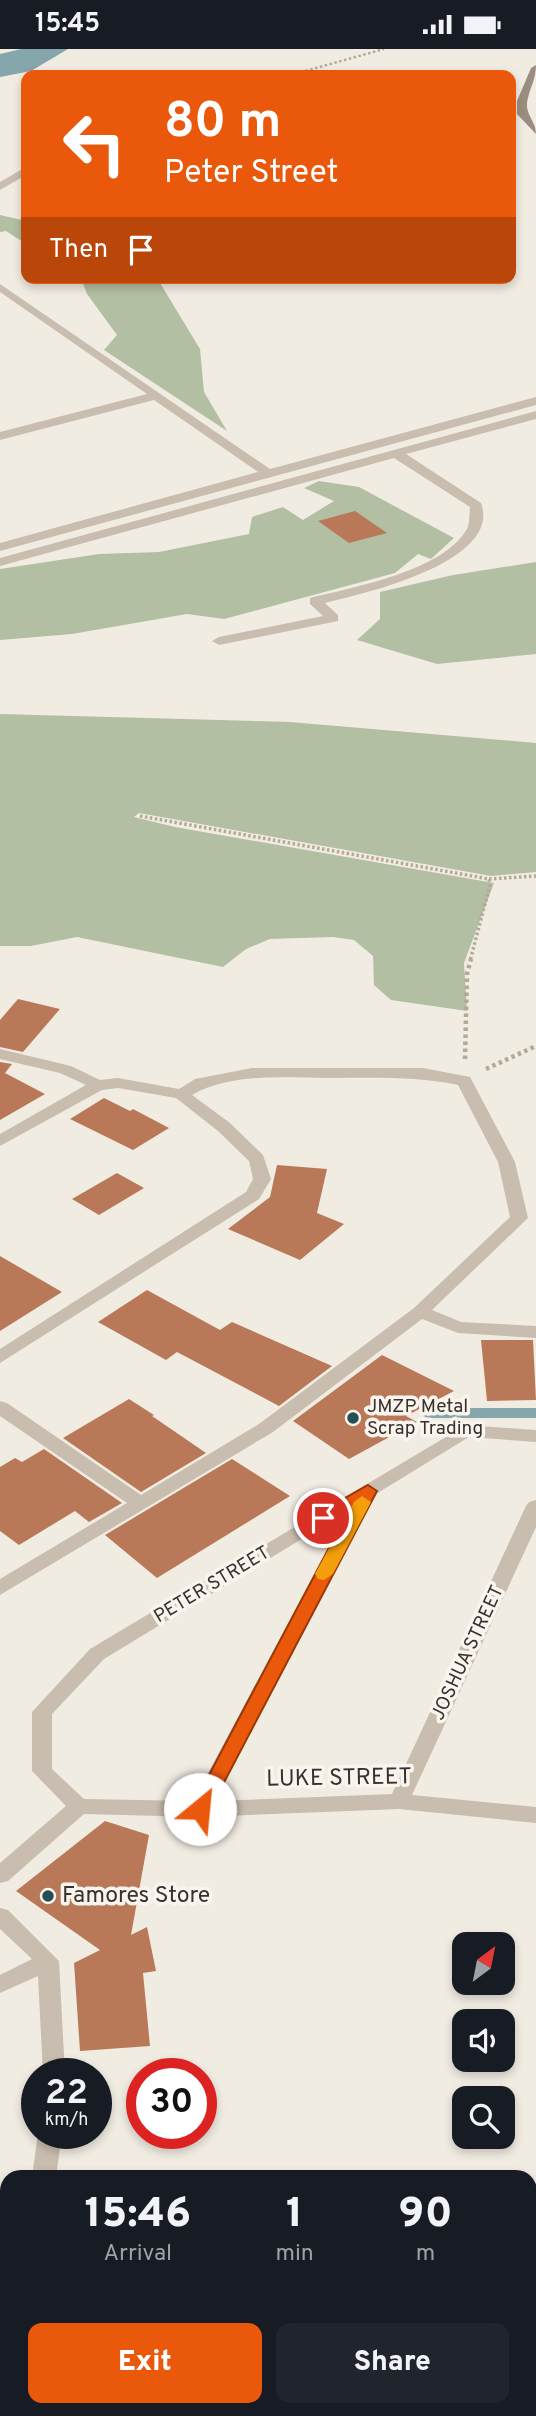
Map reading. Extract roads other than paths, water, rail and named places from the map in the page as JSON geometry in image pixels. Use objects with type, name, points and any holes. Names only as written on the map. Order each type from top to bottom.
[{"type":"street","points":[[536,68],[522,101],[522,114],[536,131]]},
{"type":"street","points":[[0,187],[21,173]]},
{"type":"street","points":[[0,287],[268,473]]},
{"type":"street","points":[[0,436],[158,395]]},
{"type":"street","points":[[0,547],[536,401]]},
{"type":"street","points":[[0,562],[536,415]]},
{"type":"street","points":[[219,641],[333,618],[315,601],[395,580],[426,567],[444,558],[476,527],[480,517],[476,506],[397,454]]},
{"type":"street","points":[[0,1054],[65,1069],[98,1086]]},
{"type":"street","points":[[0,1588],[266,1427],[420,1312],[519,1218],[517,1187],[501,1146],[464,1081],[424,1073],[251,1073],[201,1083],[181,1094]]},
{"type":"street","points":[[0,1141],[98,1086],[118,1083],[181,1094],[224,1127],[257,1159],[262,1179],[253,1195],[0,1357]]},
{"type":"street","points":[[420,1312],[458,1327],[536,1332]]},
{"type":"street","points":[[0,1407],[141,1504]]},
{"type":"street","name":"PETER STREET","points":[[79,1806],[42,1771],[42,1711],[97,1654],[466,1431],[536,1436]]},
{"type":"street","points":[[200,1809],[368,1491]]},
{"type":"street","name":"JOSHUA STREET","points":[[399,1801],[536,1506]]},
{"type":"street","name":"LUKE STREET","points":[[79,1806],[200,1809],[399,1801],[536,1815]]},
{"type":"street","points":[[0,1875],[79,1806]]},
{"type":"street","points":[[0,1916],[48,1961],[53,2058]]},
{"type":"street","points":[[0,1985],[48,1961]]},
{"type":"street","points":[[45,2170],[48,2149]]},
{"type":"water","points":[[21,49],[68,49],[33,70],[21,70],[21,73],[0,77],[0,54]]},
{"type":"waterway","points":[[428,1413],[536,1413]]},
{"type":"place","name":"JMZP Metal Scrap Trading","points":[[353,1418]]},
{"type":"place","name":"Famores Store","points":[[48,1896]]}]
